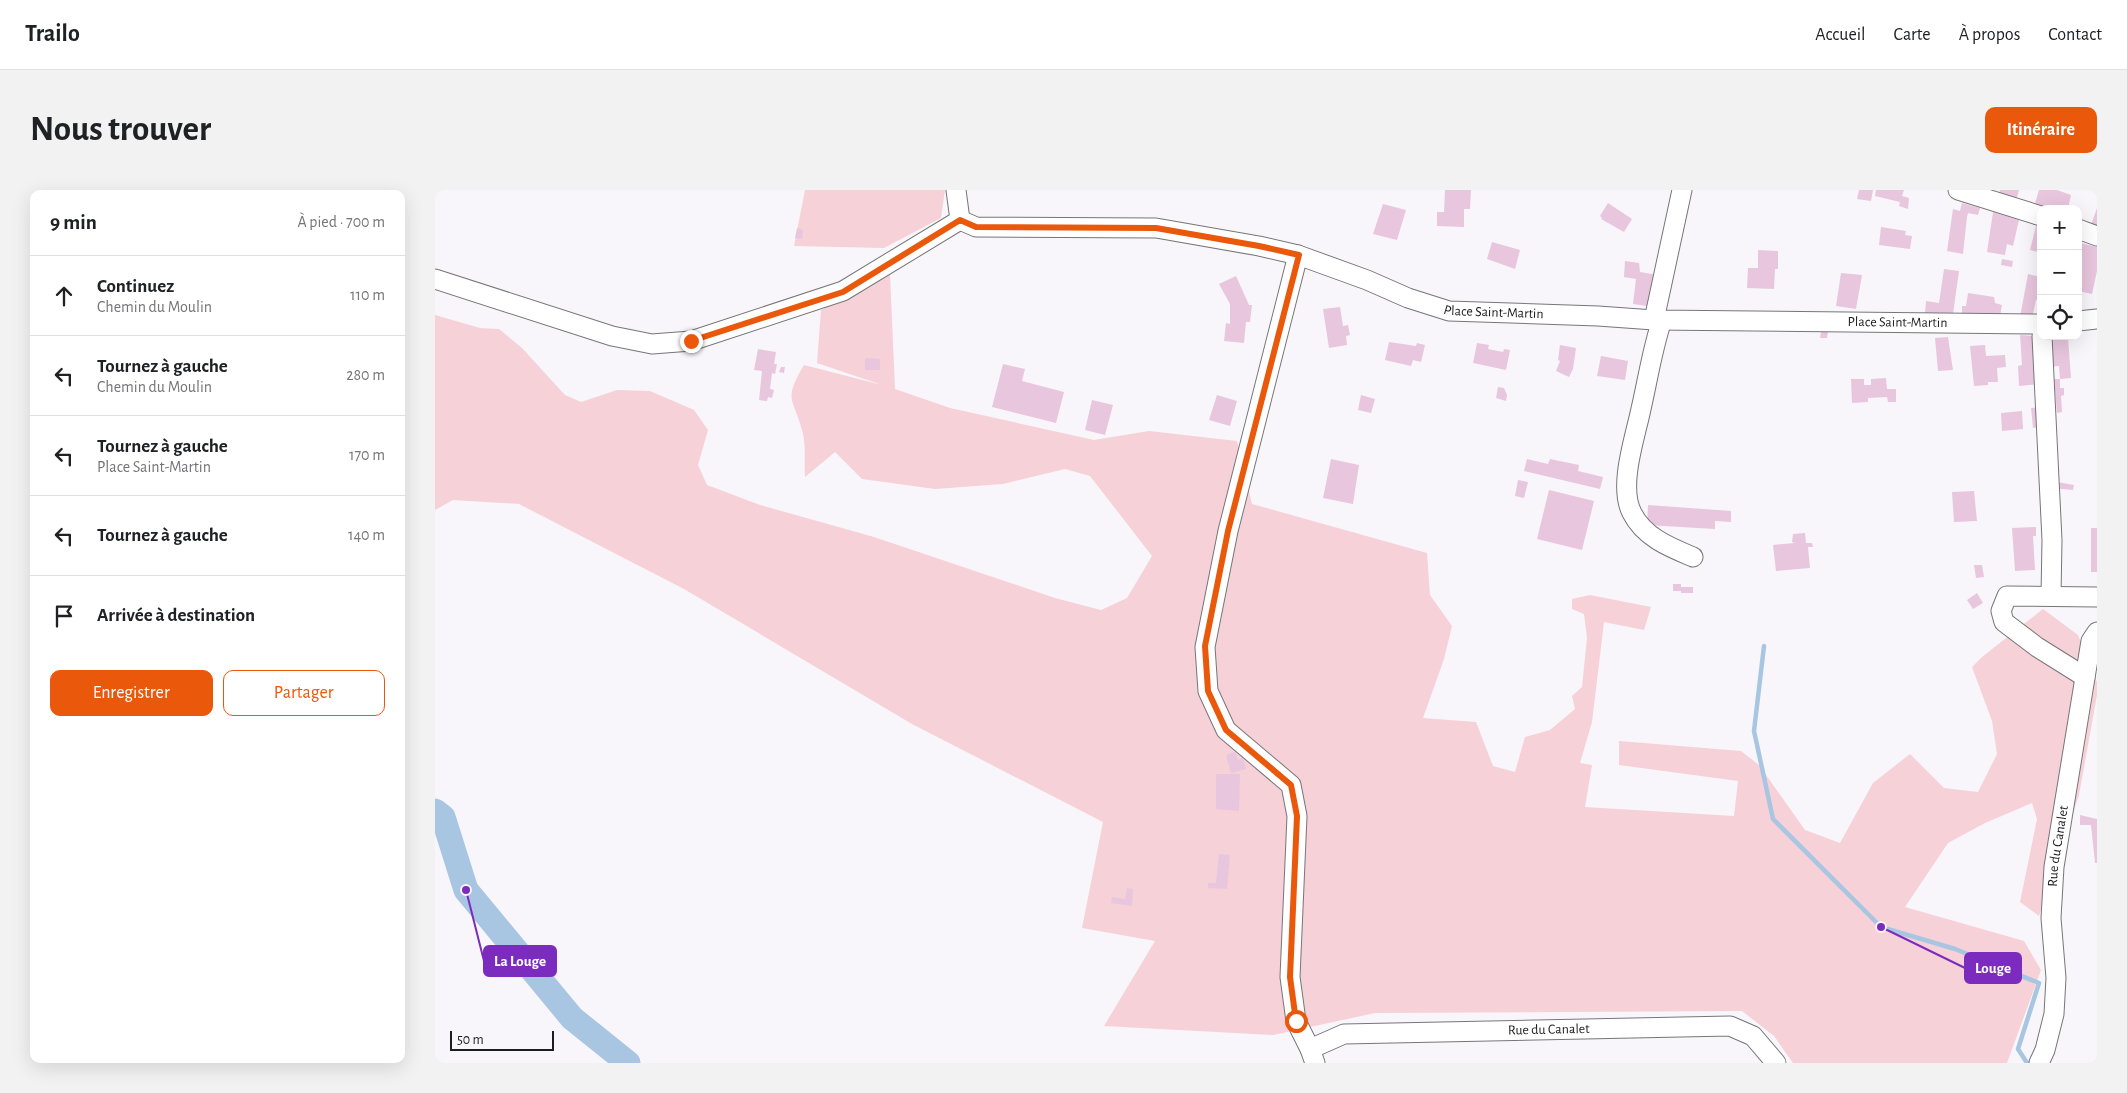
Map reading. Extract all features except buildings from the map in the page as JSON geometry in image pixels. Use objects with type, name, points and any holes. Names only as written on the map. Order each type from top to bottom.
[{"type":"street","points":[[435,279],[612,336],[652,344],[691,341],[843,292],[960,220],[956,190]]},
{"type":"street","points":[[1683,190],[1655,342],[1632,447],[1626,497],[1631,512],[1638,524],[1650,535],[1668,547],[1693,557]]},
{"type":"street","points":[[1958,190],[2037,215]]},
{"type":"street","name":"Place Saint-Martin","points":[[960,220],[976,227],[1156,228],[1259,246],[1299,255],[1367,280],[1408,298],[1449,311],[1658,320],[2037,324]]},
{"type":"street","points":[[2082,230],[2097,236]]},
{"type":"street","points":[[1299,255],[1228,531],[1205,646],[1208,691],[1226,730],[1291,785],[1297,816],[1290,977],[1296,1021],[1313,1056]]},
{"type":"street","points":[[2042,340],[2052,540],[2051,596]]},
{"type":"street","points":[[2085,677],[2051,656],[2004,622],[2001,611],[2007,596],[2097,597]]},
{"type":"street","name":"Rue du Canalet","points":[[2039,1063],[2045,1050],[2054,1014],[2056,978],[2051,918],[2054,866],[2091,641],[2097,632]]},
{"type":"street","name":"Rue du Canalet","points":[[1313,1056],[1344,1034],[1730,1026],[1753,1036],[1776,1063]]},
{"type":"shaded area","points":[[805,190],[945,190],[941,218],[884,248],[794,246]]},
{"type":"shaded area","points":[[890,274],[895,389],[950,408],[1094,440],[1149,431],[1237,441],[1252,504],[1427,553],[1430,595],[1452,626],[1444,659],[1423,718],[1476,722],[1493,766],[1515,772],[1525,737],[1550,730],[1575,709],[1572,696],[1582,687],[1587,638],[1584,614],[1572,609],[1572,599],[1590,595],[1651,607],[1644,630],[1604,622],[1592,722],[1580,763],[1592,765],[1585,807],[1734,816],[1738,781],[1619,765],[1619,741],[1741,751],[1759,765],[1805,830],[1840,843],[1873,783],[1910,754],[1944,788],[1978,792],[1997,754],[1992,721],[1972,667],[2043,609],[2078,635],[2097,682],[2097,695],[2079,795],[2039,916],[2020,902],[2037,819],[2032,803],[1985,823],[1948,843],[1905,907],[2024,941],[2041,970],[2007,1063],[1793,1063],[1774,1036],[1742,1011],[1375,1013],[1273,1035],[1104,1026],[1155,941],[1082,928],[1103,822],[912,724],[684,589],[519,504],[453,500],[435,510],[435,315],[480,328],[499,329],[522,348],[565,395],[581,402],[617,390],[650,391],[694,410],[708,430],[698,465],[707,485],[760,505],[874,537],[1055,598],[1101,610],[1127,598],[1152,556],[1090,476],[1065,469],[1003,484],[935,489],[862,479],[835,452],[805,477],[804,439],[792,400],[793,386],[804,365],[882,385],[817,363],[821,310]]},
{"type":"waterway","points":[[1764,646],[1754,731],[1773,819],[1881,927],[1955,949],[2039,983],[2018,1049],[2027,1063]]},
{"type":"waterway","points":[[435,811],[443,817],[466,890],[572,1018],[628,1063]]},
{"type":"place","name":"La Louge","points":[[466,890]]},
{"type":"place","name":"Louge","points":[[1881,927]]},
{"type":"route","points":[[691,341],[843,292],[960,220],[976,227],[1156,228],[1299,255],[1228,531],[1205,646],[1208,691],[1226,730],[1291,785],[1297,816],[1290,977],[1296,1021]]}]
